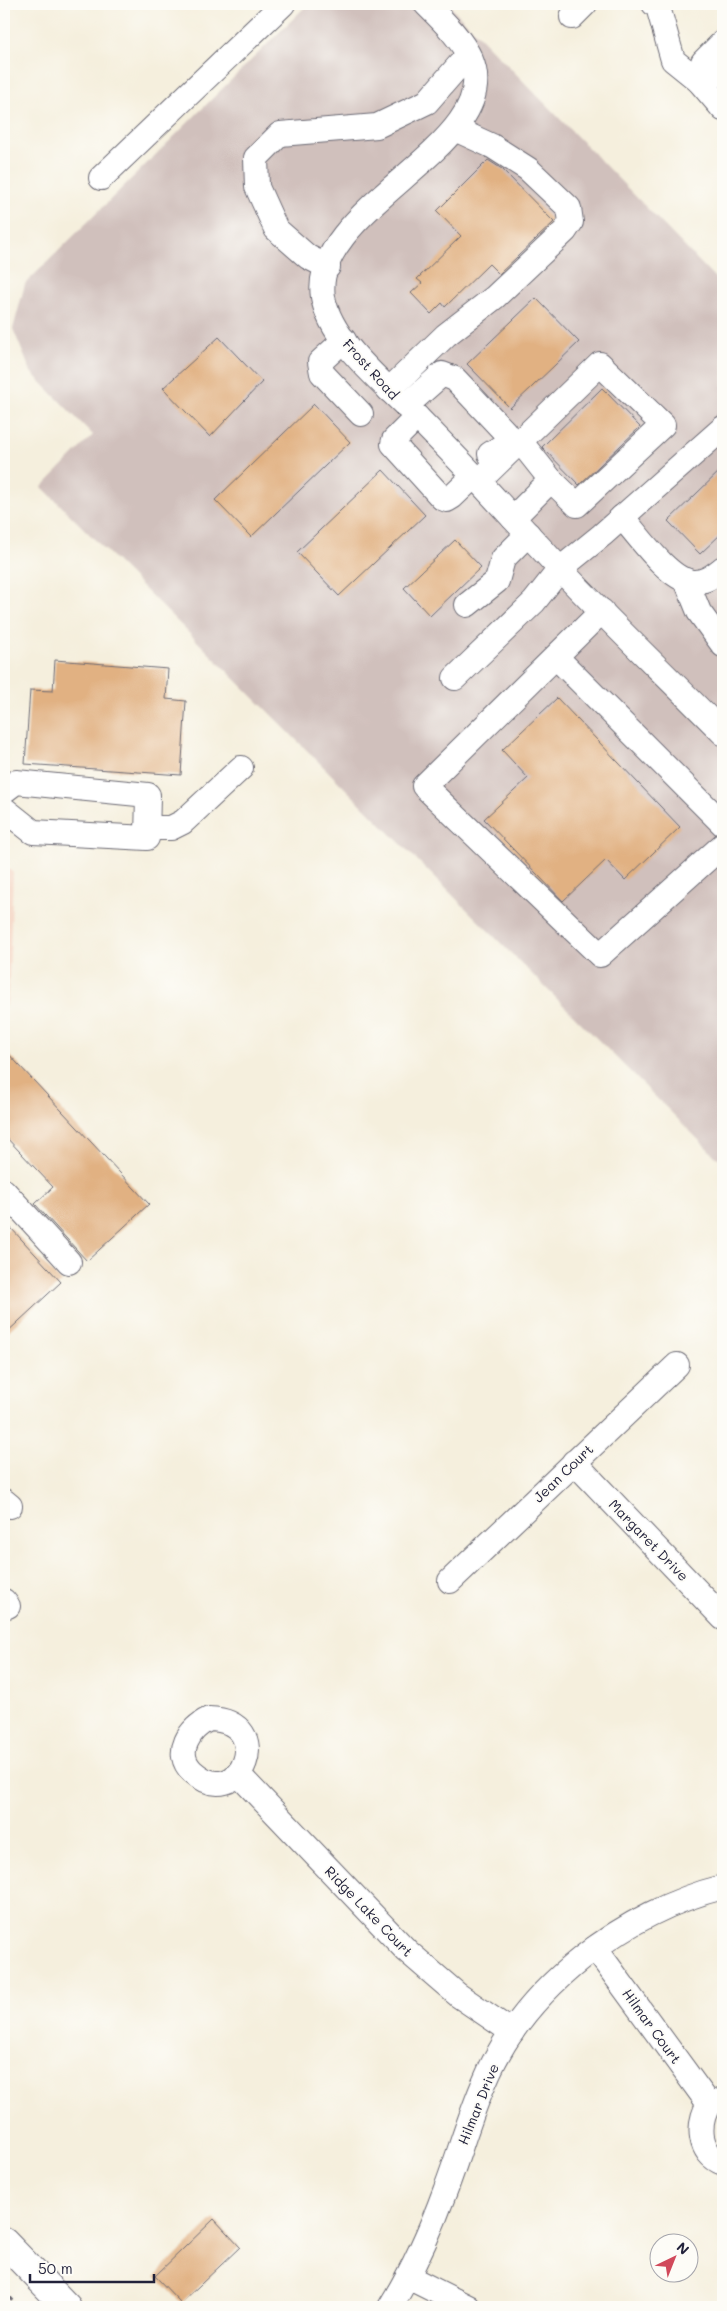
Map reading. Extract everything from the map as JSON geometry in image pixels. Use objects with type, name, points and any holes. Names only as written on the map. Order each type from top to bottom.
[{"type":"main road","points":[[4,2242],[67,2307]]},
{"type":"street","points":[[101,178],[283,4]]},
{"type":"street","name":"Frost Road","points":[[426,4],[462,45],[468,56],[475,73],[474,91],[470,107],[455,129],[362,216],[343,237],[332,255],[328,267],[323,295],[328,315],[344,340],[389,390],[472,474],[560,569],[723,733]]},
{"type":"street","points":[[654,4],[658,7],[673,60],[699,81],[723,109]]},
{"type":"street","points":[[699,81],[704,62],[723,42]]},
{"type":"street","points":[[328,267],[308,257],[276,230],[257,187],[256,158],[280,134],[377,126],[428,102],[468,56]]},
{"type":"street","points":[[699,81],[723,73]]},
{"type":"street","points":[[389,390],[446,335],[495,297],[565,231],[571,222],[569,208],[528,169],[492,146],[455,129]]},
{"type":"street","points":[[344,340],[320,362],[322,374],[361,414]]},
{"type":"street","points":[[472,474],[520,441],[600,364],[663,425],[577,505],[551,480],[520,441]]},
{"type":"street","points":[[442,374],[454,379],[505,432],[508,442],[472,474],[452,497],[447,500],[442,498],[393,444],[411,412],[442,374]]},
{"type":"street","points":[[455,678],[534,602],[560,569],[723,428]]},
{"type":"street","points":[[467,605],[497,581],[503,559],[520,526],[551,480]]},
{"type":"street","points":[[622,517],[668,568],[686,580],[694,582],[707,580],[723,568]]},
{"type":"street","points":[[686,580],[699,612],[723,645]]},
{"type":"street","points":[[602,611],[424,786],[600,955],[723,845]]},
{"type":"street","points":[[556,657],[723,824]]},
{"type":"street","points":[[147,828],[171,828],[183,822],[241,768]]},
{"type":"street","points":[[4,791],[16,782],[148,795],[147,838],[33,832],[4,808]]},
{"type":"street","points":[[4,1191],[68,1262]]},
{"type":"street","name":"Jean Court","points":[[450,1580],[677,1365]]},
{"type":"street","name":"Margaret Drive","points":[[574,1462],[723,1618]]},
{"type":"street","name":"Ridge Lake Court","points":[[239,1775],[407,1951],[458,1995],[512,2032]]},
{"type":"street","name":"Hilmar Drive","points":[[390,2307],[408,2277],[443,2198],[485,2080],[512,2032],[565,1972],[596,1948],[631,1924],[662,1908],[701,1892],[723,1887]]},
{"type":"street","name":"Hilmar Court","points":[[596,1948],[716,2102],[702,2115],[701,2139],[707,2152],[723,2164]]},
{"type":"street","points":[[408,2277],[468,2307]]},
{"type":"path","points":[[4,2292],[18,2307]]},
{"type":"shaded area","points":[[308,4],[448,4],[723,286],[723,1160],[716,1157],[42,487],[93,435],[31,372],[13,329],[25,284]]},
{"type":"shaded area","points":[[4,864],[13,873],[9,979],[7,1004],[4,1007]]},
{"type":"building","points":[[488,160],[502,169],[554,222],[499,274],[489,264],[445,307],[442,303],[431,314],[411,293],[422,283],[417,279],[461,236],[437,211]]},
{"type":"building","points":[[536,298],[579,342],[510,408],[467,364]]},
{"type":"building","points":[[219,337],[262,382],[210,437],[163,388]]},
{"type":"building","points":[[602,388],[640,427],[579,485],[542,447]]},
{"type":"building","points":[[314,404],[350,442],[251,537],[215,500]]},
{"type":"building","points":[[723,468],[723,532],[700,554],[668,521]]},
{"type":"building","points":[[383,470],[425,515],[339,596],[297,552]]},
{"type":"building","points":[[455,540],[481,567],[430,616],[404,588]]},
{"type":"building","points":[[55,660],[168,669],[166,699],[186,701],[181,775],[25,764],[30,690],[53,691]]},
{"type":"building","points":[[557,698],[680,827],[625,880],[606,860],[563,901],[484,819],[528,778],[502,750]]},
{"type":"building","points":[[4,1049],[149,1204],[87,1261],[35,1204],[53,1187],[4,1135]]},
{"type":"building","points":[[10,1227],[61,1282],[4,1335],[4,1233]]},
{"type":"building","points":[[214,2219],[240,2247],[181,2303],[155,2276]]}]
